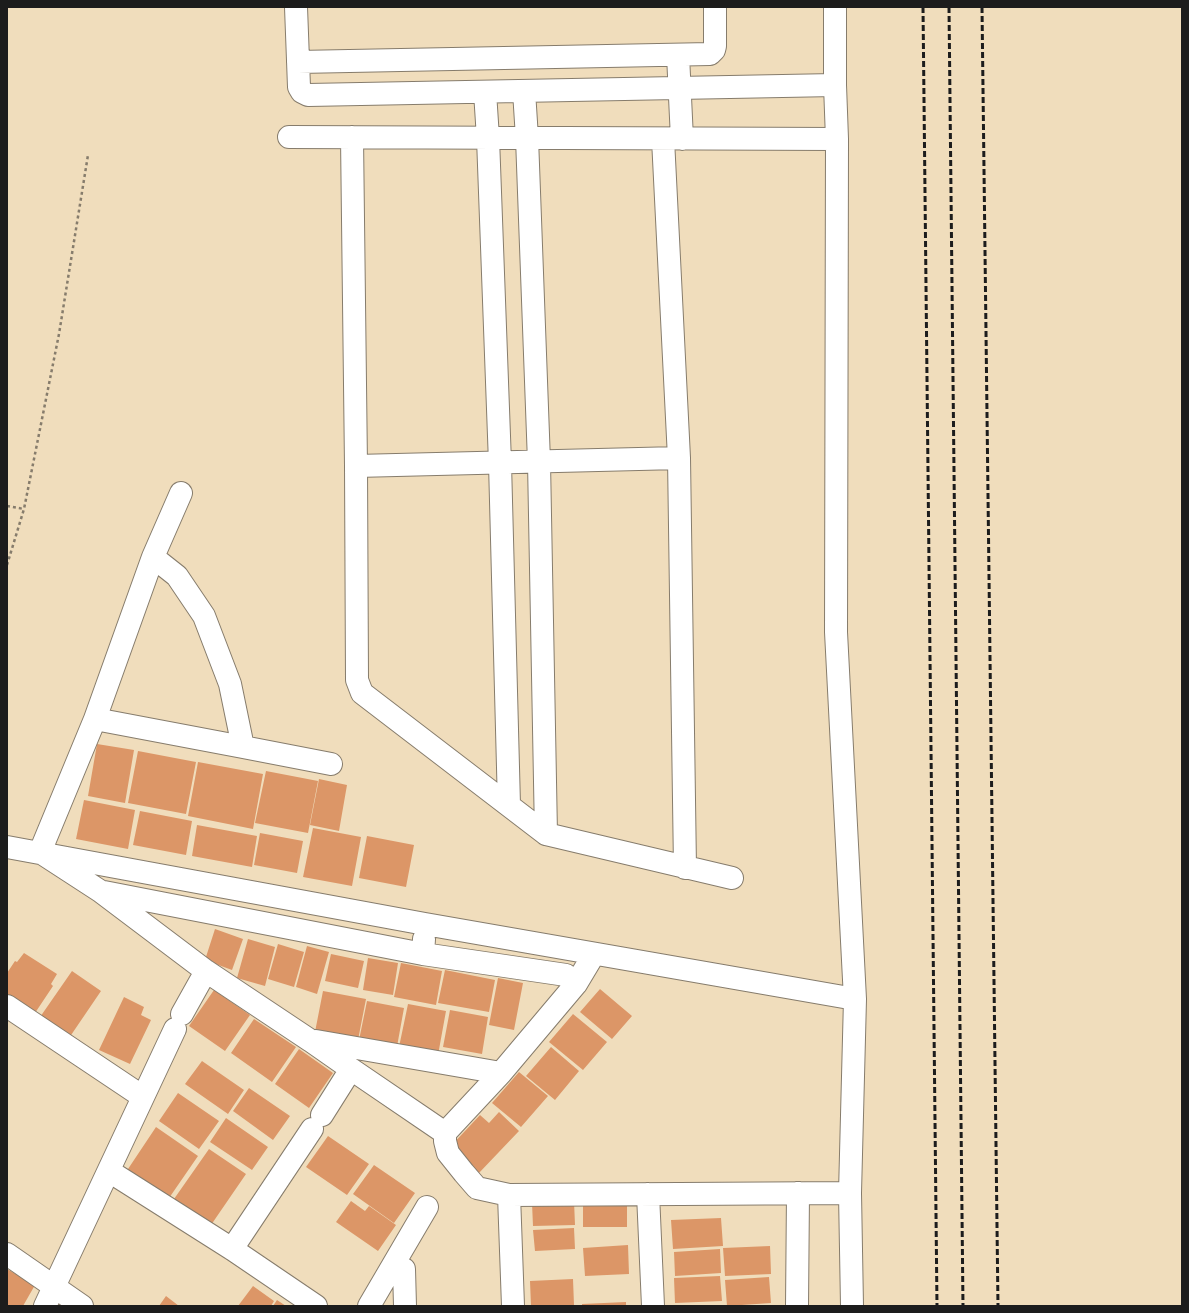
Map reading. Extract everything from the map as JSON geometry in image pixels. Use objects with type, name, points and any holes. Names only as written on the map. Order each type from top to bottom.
[{"type":"street","points":[[296,7],[299,88],[302,92],[308,95],[835,85]]},
{"type":"street","points":[[298,62],[710,54],[714,50],[715,46],[715,7]]},
{"type":"street","points":[[835,7],[837,139],[836,632],[855,999],[850,1193],[852,1306]]},
{"type":"street","points":[[678,55],[680,88],[673,139],[686,868]]},
{"type":"street","points":[[524,91],[539,462],[546,834]]},
{"type":"street","points":[[485,92],[500,463],[509,805]]},
{"type":"street","points":[[289,137],[837,139]]},
{"type":"street","points":[[352,137],[357,680],[362,693],[546,834],[732,878]]},
{"type":"street","points":[[356,466],[679,458]]},
{"type":"street","points":[[40,852],[95,719],[153,557],[181,493]]},
{"type":"street","points":[[153,557],[177,576],[204,616],[230,684],[244,747]]},
{"type":"street","points":[[95,719],[331,764]]},
{"type":"street","points":[[7,847],[425,924],[855,999]]},
{"type":"street","points":[[40,852],[100,891],[206,971],[311,1040],[350,1069],[445,1133]]},
{"type":"street","points":[[100,891],[423,954],[566,975],[576,984]]},
{"type":"street","points":[[423,954],[425,924]]},
{"type":"street","points":[[594,954],[576,984],[501,1073],[445,1133],[448,1153],[477,1188],[509,1195],[850,1193]]},
{"type":"street","points":[[50,1296],[178,1022],[206,971]]},
{"type":"street","points":[[7,1006],[143,1097]]},
{"type":"street","points":[[311,1040],[501,1073]]},
{"type":"street","points":[[232,1249],[317,1122],[350,1069]]},
{"type":"street","points":[[108,1171],[232,1249],[316,1306]]},
{"type":"street","points":[[797,1306],[798,1193]]},
{"type":"street","points":[[648,1194],[653,1306]]},
{"type":"street","points":[[509,1195],[513,1306]]},
{"type":"street","points":[[369,1306],[427,1207]]},
{"type":"street","points":[[7,1254],[50,1296],[82,1306]]},
{"type":"street","points":[[404,1270],[405,1306]]},
{"type":"path","points":[[7,565],[24,509],[59,334],[88,155]]},
{"type":"path","points":[[7,506],[24,509]]},
{"type":"building","points":[[97,744],[134,750],[125,803],[88,796]]},
{"type":"building","points":[[138,751],[196,762],[186,814],[128,803]]},
{"type":"building","points":[[198,762],[263,774],[253,829],[188,816]]},
{"type":"building","points":[[266,771],[318,781],[308,833],[255,823]]},
{"type":"building","points":[[319,779],[347,785],[339,831],[310,825]]},
{"type":"building","points":[[84,800],[135,810],[128,849],[76,839]]},
{"type":"building","points":[[140,811],[192,821],[186,855],[133,845]]},
{"type":"building","points":[[197,825],[257,836],[252,867],[192,856]]},
{"type":"building","points":[[313,828],[361,837],[352,886],[303,877]]},
{"type":"building","points":[[260,833],[303,841],[297,873],[254,865]]},
{"type":"building","points":[[367,836],[414,845],[406,887],[359,878]]},
{"type":"building","points":[[215,929],[243,939],[232,970],[205,960]]},
{"type":"building","points":[[248,939],[275,947],[265,986],[237,978]]},
{"type":"building","points":[[278,944],[304,952],[294,987],[268,979]]},
{"type":"building","points":[[307,946],[329,952],[317,994],[296,987]]},
{"type":"building","points":[[24,953],[57,974],[51,984],[53,986],[31,1019],[7,1004],[7,973],[15,961],[17,962]]},
{"type":"building","points":[[331,954],[364,961],[358,988],[325,981]]},
{"type":"building","points":[[368,958],[398,963],[393,995],[363,990]]},
{"type":"building","points":[[401,963],[442,971],[436,1005],[394,997]]},
{"type":"building","points":[[445,970],[495,980],[489,1012],[438,1003]]},
{"type":"building","points":[[72,971],[101,991],[67,1041],[38,1020]]},
{"type":"building","points":[[498,978],[523,983],[514,1030],[489,1025]]},
{"type":"building","points":[[600,989],[632,1016],[612,1039],[580,1012]]},
{"type":"building","points":[[214,990],[250,1015],[225,1051],[189,1026]]},
{"type":"building","points":[[323,991],[366,999],[358,1040],[315,1032]]},
{"type":"building","points":[[124,997],[144,1007],[141,1015],[151,1020],[130,1064],[99,1050]]},
{"type":"building","points":[[367,1001],[404,1008],[396,1052],[358,1045]]},
{"type":"building","points":[[408,1004],[446,1011],[438,1055],[399,1047]]},
{"type":"building","points":[[450,1010],[488,1017],[482,1054],[443,1047]]},
{"type":"building","points":[[573,1014],[607,1042],[583,1070],[549,1042]]},
{"type":"building","points":[[254,1019],[296,1047],[272,1082],[231,1053]]},
{"type":"building","points":[[551,1047],[579,1071],[555,1100],[526,1076]]},
{"type":"building","points":[[299,1049],[333,1073],[309,1108],[275,1084]]},
{"type":"building","points":[[202,1061],[244,1090],[228,1114],[185,1084]]},
{"type":"building","points":[[519,1072],[548,1096],[521,1127],[492,1103]]},
{"type":"building","points":[[249,1088],[290,1116],[273,1140],[233,1111]]},
{"type":"building","points":[[178,1093],[219,1121],[199,1149],[159,1121]]},
{"type":"building","points":[[499,1112],[519,1131],[478,1174],[450,1147],[480,1115],[489,1123]]},
{"type":"building","points":[[226,1118],[268,1147],[252,1170],[210,1142]]},
{"type":"building","points":[[156,1127],[198,1156],[167,1201],[126,1172]]},
{"type":"building","points":[[328,1136],[369,1164],[347,1195],[306,1167]]},
{"type":"building","points":[[209,1149],[246,1174],[211,1225],[174,1199]]},
{"type":"building","points":[[374,1165],[415,1193],[394,1223],[353,1194]]},
{"type":"building","points":[[583,1198],[627,1198],[627,1227],[583,1227]]},
{"type":"building","points":[[351,1201],[365,1211],[369,1206],[396,1225],[378,1251],[336,1222]]},
{"type":"building","points":[[574,1201],[575,1225],[533,1226],[532,1203]]},
{"type":"building","points":[[721,1218],[723,1246],[673,1249],[671,1220]]},
{"type":"building","points":[[574,1228],[575,1249],[535,1251],[533,1230]]},
{"type":"building","points":[[628,1245],[629,1274],[585,1276],[583,1248]]},
{"type":"building","points":[[770,1246],[771,1274],[725,1276],[723,1248]]},
{"type":"building","points":[[720,1249],[721,1273],[675,1276],[674,1252]]},
{"type":"building","points":[[7,1269],[35,1285],[23,1306],[7,1306]]},
{"type":"building","points":[[720,1276],[722,1301],[675,1303],[674,1278]]},
{"type":"building","points":[[769,1277],[771,1303],[727,1306],[725,1280]]},
{"type":"building","points":[[573,1279],[574,1305],[531,1306],[530,1281]]},
{"type":"building","points":[[253,1286],[274,1301],[271,1306],[238,1306]]},
{"type":"building","points":[[166,1296],[179,1306],[159,1306]]},
{"type":"building","points":[[277,1300],[286,1306],[273,1306]]},
{"type":"building","points":[[626,1302],[626,1306],[582,1306],[582,1304]]},
{"type":"railway","points":[[923,7],[937,1306]]},
{"type":"railway","points":[[949,7],[963,1306]]},
{"type":"railway","points":[[982,7],[998,1306]]}]
